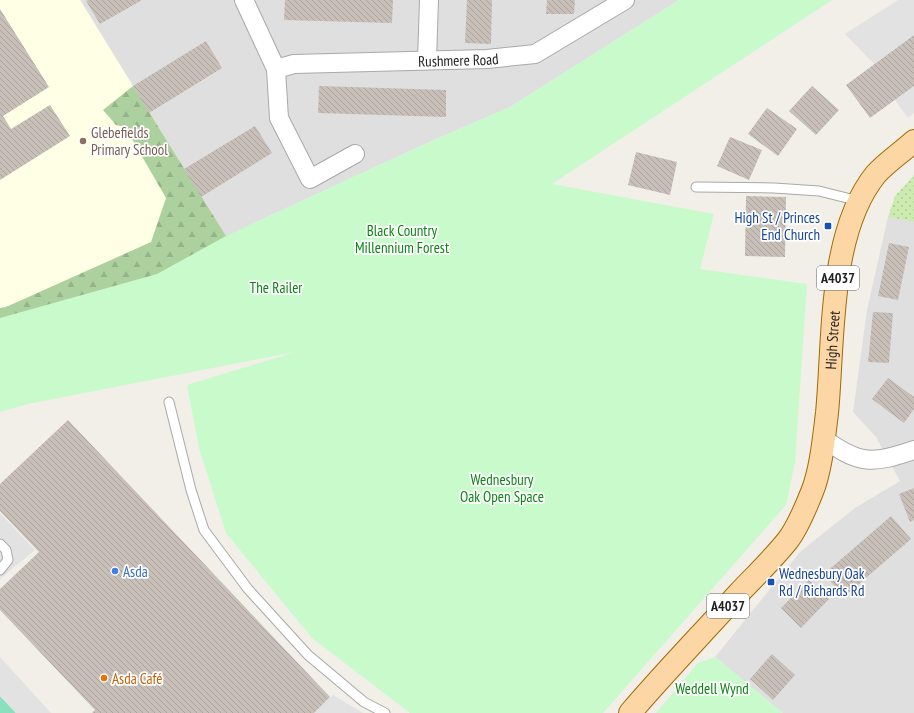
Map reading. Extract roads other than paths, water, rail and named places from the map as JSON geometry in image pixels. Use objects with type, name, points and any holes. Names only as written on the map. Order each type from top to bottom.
[{"type":"main road","name":"High Street","points":[[630,713],[664,673],[711,624],[788,539],[813,490],[824,439],[836,286],[847,231],[859,201],[877,174],[914,141]]},
{"type":"street","points":[[244,0],[276,69],[279,118],[310,179],[355,154]]},
{"type":"street","points":[[427,60],[429,0]]},
{"type":"street","name":"Rushmere Road","points":[[276,69],[294,64],[487,59],[535,54],[625,0]]},
{"type":"street","points":[[824,439],[843,453],[866,461],[889,458],[914,450]]},
{"type":"lane","points":[[696,187],[774,188],[819,191],[859,201]]},
{"type":"lane","points":[[169,402],[191,490],[204,530],[248,589],[308,655],[364,702],[385,713]]},
{"type":"lane","points":[[0,544],[6,550],[8,560],[0,570]]},
{"type":"place","name":"Glebefields Primary School","points":[[83,141]]},
{"type":"place","name":"High St / Princes End Church","points":[[828,226]]},
{"type":"place","name":"Asda","points":[[115,571]]},
{"type":"place","name":"Wednesbury Oak Rd / Richards Rd","points":[[771,582]]},
{"type":"place","name":"Asda Café","points":[[104,678]]},
{"type":"park label","name":"Black Country Millennium Forest","points":[[402,238]]},
{"type":"park label","name":"The Railer","points":[[276,287]]},
{"type":"park label","name":"Wednesbury Oak Open Space","points":[[502,488]]},
{"type":"park label","name":"Weddell Wynd","points":[[712,688]]}]
